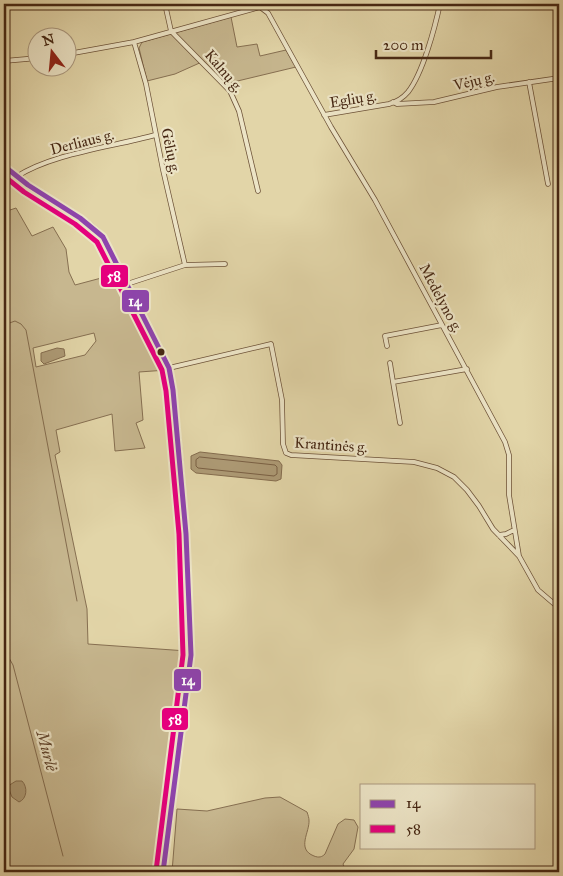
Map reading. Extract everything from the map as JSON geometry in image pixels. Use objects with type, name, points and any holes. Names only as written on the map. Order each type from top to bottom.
[{"type":"main road","points":[[4,166],[16,177],[99,232],[108,244],[169,368],[173,390],[186,534],[191,654],[164,872]]},
{"type":"street","points":[[165,4],[171,31]]},
{"type":"street","name":"Eglių g.","points":[[324,115],[381,106],[403,96],[411,88],[424,59],[440,4]]},
{"type":"street","points":[[78,52],[134,42],[261,6]]},
{"type":"street","name":"Medelyno g.","points":[[261,6],[271,18],[324,115],[375,200],[505,442],[509,455],[509,495],[518,556],[538,590],[559,608]]},
{"type":"street","name":"Kalnų g.","points":[[171,31],[226,87],[234,99],[239,111],[258,191]]},
{"type":"street","name":"Gėlių g.","points":[[134,42],[145,82],[186,265]]},
{"type":"street","points":[[4,61],[28,59]]},
{"type":"street","name":"Vėjų g.","points":[[393,102],[394,104],[434,102],[497,87],[559,78]]},
{"type":"street","points":[[529,82],[548,184]]},
{"type":"street","name":"Derliaus g.","points":[[16,177],[30,169],[51,162],[156,135]]},
{"type":"street","points":[[127,284],[186,265],[225,264]]},
{"type":"street","points":[[387,346],[385,336],[442,325]]},
{"type":"street","name":"Krantinės g.","points":[[169,368],[271,344],[282,395],[283,444],[286,453],[291,455],[414,462],[437,468],[454,477],[466,490],[499,535],[518,556]]},
{"type":"street","points":[[390,363],[400,423]]},
{"type":"street","points":[[393,382],[467,369]]},
{"type":"street","points":[[499,535],[514,530]]},
{"type":"shaded area","points":[[231,17],[237,47],[257,44],[260,56],[286,50],[296,67],[225,84],[204,61],[175,74],[147,81],[139,48],[142,42]]},
{"type":"shaded area","points":[[16,208],[32,236],[53,227],[66,249],[69,272],[75,285],[120,273],[167,370],[139,372],[143,420],[136,423],[145,448],[115,451],[112,414],[56,430],[60,452],[55,455],[87,609],[88,644],[187,651],[160,872],[4,872],[4,212]],"holes":[[[94,333],[96,341],[85,355],[36,367],[33,348]]]},
{"type":"shaded area","points":[[280,797],[307,812],[309,825],[305,845],[309,853],[316,857],[325,854],[338,824],[345,819],[354,820],[358,827],[354,849],[343,864],[349,872],[172,872],[177,809],[207,811],[265,798]]},
{"type":"water","points":[[57,348],[64,349],[65,356],[44,364],[41,361],[41,353]]},
{"type":"water","points":[[200,452],[279,461],[282,465],[281,479],[276,481],[196,473],[191,469],[191,456]]},
{"type":"water","points":[[16,781],[22,781],[26,789],[24,798],[19,802],[12,797],[8,787]]},
{"type":"waterway","points":[[4,325],[15,321],[26,330],[77,601]]},
{"type":"waterway","name":"Murlė","points":[[4,655],[9,658],[13,665],[63,856]]},
{"type":"transit line","name":"14","points":[[4,166],[28,185],[80,218],[103,237],[169,368],[173,390],[186,534],[191,655],[163,872]]},
{"type":"transit line","name":"58","points":[[4,176],[24,192],[75,224],[97,242],[162,370],[166,391],[179,534],[183,655],[156,871]]}]
